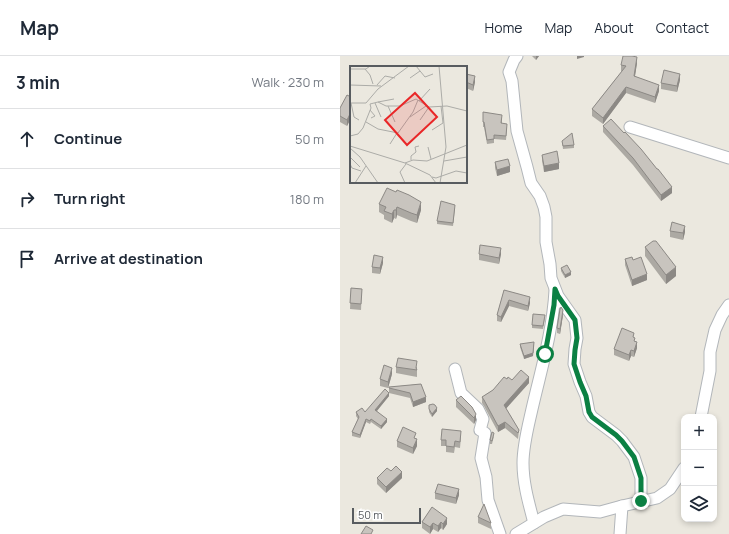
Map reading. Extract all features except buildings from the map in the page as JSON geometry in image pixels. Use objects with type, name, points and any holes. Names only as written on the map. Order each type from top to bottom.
[{"type":"street","points":[[514,57],[509,72],[512,81],[517,131],[531,183],[540,196],[544,207],[546,217],[546,242],[551,278],[558,296],[575,320],[577,338],[574,364],[586,396],[589,412],[592,417],[619,438],[634,457],[641,478],[641,501]]},
{"type":"street","points":[[630,127],[729,158]]},
{"type":"street","points":[[534,523],[525,483],[523,463],[527,431],[545,354],[554,305],[555,289]]},
{"type":"street","points":[[703,414],[710,372],[710,352],[715,330],[729,305]]},
{"type":"street","points":[[455,369],[462,393],[478,408],[483,419],[480,430],[485,433],[481,458],[486,478],[488,500],[500,534]]},
{"type":"street","points":[[516,534],[544,517],[563,509],[600,512],[657,498],[670,490],[681,473]]},
{"type":"street","points":[[620,534],[622,506]]},
{"type":"route","points":[[545,354],[554,305],[555,289],[558,296],[575,320],[577,338],[574,364],[586,396],[589,412],[592,417],[616,435],[634,457],[641,478],[641,501]]}]
